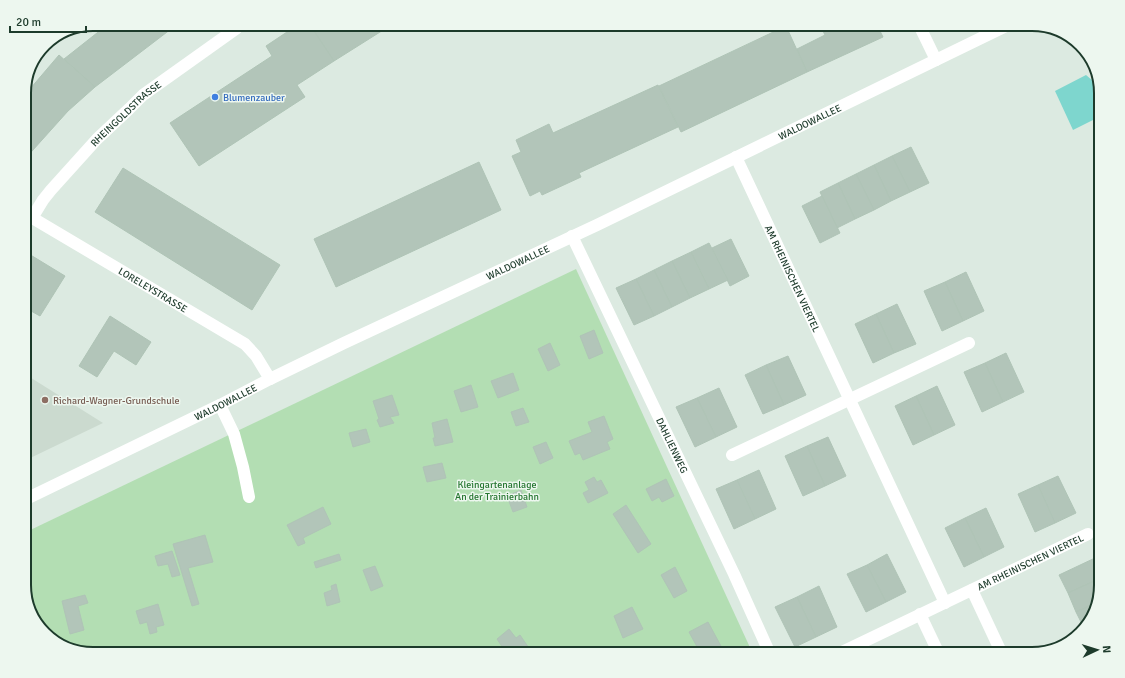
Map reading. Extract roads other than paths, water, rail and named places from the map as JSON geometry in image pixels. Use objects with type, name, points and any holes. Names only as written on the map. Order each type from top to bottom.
[{"type":"street","name":"RHEINGOLDSTRASSE","points":[[31,213],[97,139],[143,95],[233,31]]},
{"type":"street","points":[[922,31],[936,60]]},
{"type":"street","name":"WALDOWALLEE","points":[[31,497],[358,336],[572,236],[996,31]]},
{"type":"street","name":"AM RHEINISCHEN VIERTEL","points":[[736,157],[945,603]]},
{"type":"street","name":"LORELEYSTRASSE","points":[[31,218],[245,344],[256,356],[270,379]]},
{"type":"street","name":"DAHLIENWEG","points":[[572,236],[734,574],[767,647]]},
{"type":"street","points":[[732,455],[969,343]]},
{"type":"street","points":[[220,405],[234,434],[243,467],[249,498]]},
{"type":"street","name":"AM RHEINISCHEN VIERTEL","points":[[852,647],[1088,534]]},
{"type":"street","name":"AM RHEINISCHEN VIERTEL","points":[[972,590],[999,647]]},
{"type":"street","points":[[920,614],[936,647]]},
{"type":"water","points":[[1086,75],[1093,81],[1094,120],[1073,130],[1055,91]]},
{"type":"place","name":"Blumenzauber","points":[[215,97]]},
{"type":"place","name":"Richard-Wagner-Grundschule","points":[[45,400]]},
{"type":"park label","name":"Kleingartenanlage An der Trainierbahn","points":[[497,490]]}]
